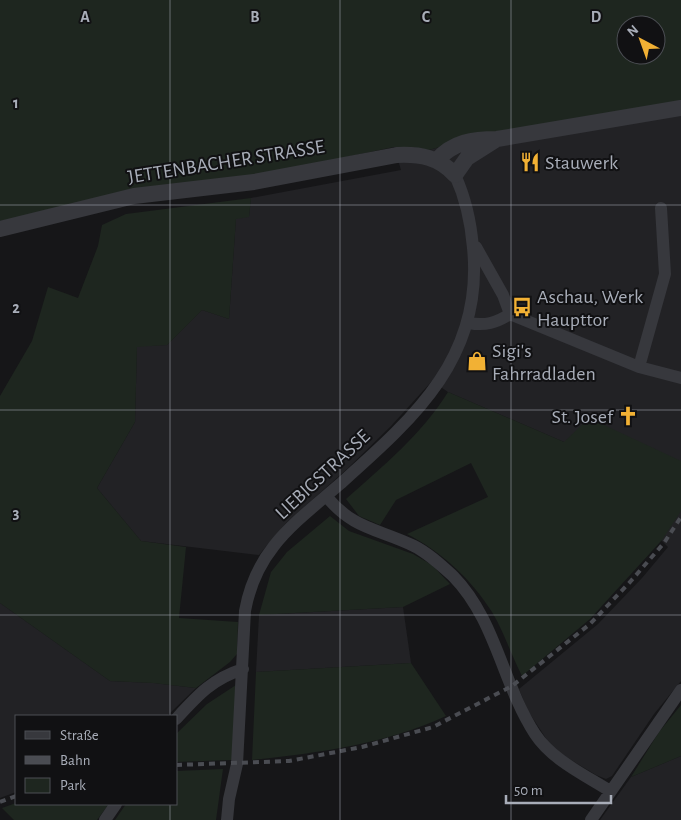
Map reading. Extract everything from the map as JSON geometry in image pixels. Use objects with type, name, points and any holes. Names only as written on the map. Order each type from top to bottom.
[{"type":"street","points":[[437,160],[445,151],[462,143],[497,139],[681,108]]},
{"type":"street","points":[[455,176],[467,158],[497,139]]},
{"type":"street","name":"JETTENBACHER STRASSE","points":[[0,229],[134,196],[254,182],[397,155],[411,154],[437,160],[447,166],[455,176]]},
{"type":"street","name":"LIEBIGSTRASSE","points":[[227,820],[229,798],[237,764],[245,610],[250,587],[258,567],[283,535],[365,461],[424,400],[454,356],[469,322],[476,271],[473,242],[464,194],[455,176]]},
{"type":"street","points":[[639,367],[665,274],[661,208]]},
{"type":"street","points":[[473,242],[503,295],[510,314],[639,367],[681,378]]},
{"type":"street","points":[[469,322],[482,325],[493,323],[510,314]]},
{"type":"street","points":[[326,496],[335,507],[354,522],[415,546],[438,562],[454,577],[478,607],[535,734],[558,758],[610,792]]},
{"type":"street","points":[[178,717],[196,698],[222,676],[243,670]]},
{"type":"street","points":[[592,820],[681,690]]},
{"type":"street","points":[[105,820],[115,805]]},
{"type":"shaded area","points":[[681,115],[681,681],[654,714],[612,776],[606,779],[596,775],[561,754],[549,743],[528,711],[519,689],[598,624],[642,578],[668,547],[661,540],[645,558],[564,442],[448,392],[432,381],[391,426],[347,469],[286,523],[259,555],[141,541],[97,488],[135,422],[137,346],[167,345],[202,310],[229,319],[236,218],[249,216],[251,198],[401,170],[394,147],[412,147],[429,150],[460,141],[541,137]]},
{"type":"shaded area","points":[[0,603],[110,681],[154,683],[196,688],[168,715],[15,715],[15,792],[0,798]]},
{"type":"shaded area","points":[[403,607],[411,663],[256,672],[259,615]]},
{"type":"shaded area","points":[[681,756],[681,820],[600,820],[631,777]]},
{"type":"green space","points":[[0,0],[681,0],[681,103],[460,141],[429,150],[412,147],[394,147],[256,176],[0,221]]},
{"type":"green space","points":[[251,198],[249,217],[236,219],[229,319],[202,310],[167,345],[137,347],[135,422],[97,488],[141,541],[186,547],[179,618],[238,622],[237,654],[230,662],[196,688],[110,681],[0,603],[0,396],[32,341],[48,287],[78,298],[98,246],[102,225],[126,214]]},
{"type":"green space","points":[[448,392],[564,442],[589,418],[681,461],[681,511],[662,540],[590,619],[522,676],[492,612],[475,588],[444,558],[407,534],[488,497],[471,463],[396,500],[380,525],[359,516],[346,499],[388,462],[427,422]]},
{"type":"green space","points":[[330,516],[349,531],[413,554],[432,565],[450,584],[403,607],[259,615],[271,572],[287,552]]},
{"type":"green space","points":[[411,663],[446,716],[400,734],[351,746],[252,760],[256,672]]},
{"type":"green space","points":[[236,685],[232,760],[178,762],[178,732],[207,704]]},
{"type":"green space","points":[[681,705],[681,756],[631,777],[659,732]]},
{"type":"green space","points":[[223,769],[216,820],[115,820],[125,805],[178,805],[178,771]]},
{"type":"green space","points":[[15,803],[15,805],[108,805],[97,820],[14,820],[2,808]]},
{"type":"railway","points":[[178,765],[289,761],[362,747],[433,727],[512,686],[590,624],[664,543],[681,517]]},
{"type":"railway","points":[[0,802],[15,796]]},
{"type":"place","name":"Stauwerk","points":[[530,162]]},
{"type":"place","name":"Aschau, Werk Haupttor","points":[[522,307]]},
{"type":"place","name":"Sigi's Fahrradladen","points":[[477,361]]},
{"type":"place","name":"St. Josef","points":[[628,416]]}]
